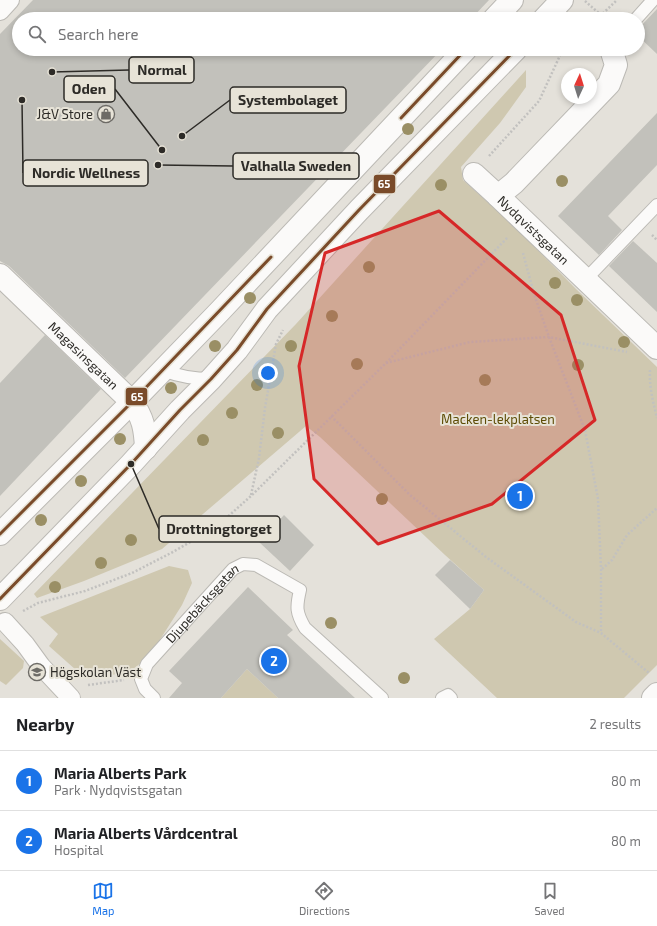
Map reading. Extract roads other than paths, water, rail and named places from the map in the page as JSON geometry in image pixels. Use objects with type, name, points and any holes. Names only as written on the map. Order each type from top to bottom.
[{"type":"street","points":[[0,11],[10,0]]},
{"type":"street","points":[[551,12],[562,0]]},
{"type":"street","points":[[0,534],[132,402],[220,311],[459,56]]},
{"type":"street","points":[[0,599],[132,464],[180,410],[237,350],[267,309],[360,210],[510,56]]},
{"type":"street","name":"Nydqvistsgatan","points":[[613,56],[616,65],[609,84],[514,183],[498,196],[586,280],[653,356]]},
{"type":"street","points":[[474,174],[498,196]]},
{"type":"street","name":"Magasinsgatan","points":[[0,275],[132,402],[144,423],[146,448]]},
{"type":"street","points":[[5,622],[25,644],[40,666],[67,693]]},
{"type":"street","points":[[653,698],[654,685]]},
{"type":"lane","points":[[642,12],[653,0]]},
{"type":"lane","points":[[491,76],[497,56]]},
{"type":"lane","points":[[586,280],[657,206]]},
{"type":"lane","points":[[162,370],[185,377],[211,379]]},
{"type":"lane","name":"Djupebäcksgatan","points":[[154,698],[145,689],[141,680],[148,664],[233,569],[243,564],[256,565],[300,590],[296,605],[298,617],[305,628],[382,698]]},
{"type":"lane","points":[[442,698],[448,695],[451,698]]},
{"type":"place","name":"Normal","points":[[52,72]]},
{"type":"place","name":"Nordic Wellness","points":[[22,100]]},
{"type":"place","name":"J&V Store","points":[[106,114]]},
{"type":"place","name":"Systembolaget","points":[[182,136]]},
{"type":"place","name":"Oden","points":[[162,150]]},
{"type":"place","name":"Valhalla Sweden","points":[[158,165]]},
{"type":"place","name":"Drottningtorget","points":[[131,464]]},
{"type":"place","name":"Maria Alberts Park","points":[[520,496]]},
{"type":"place","name":"Maria Alberts Vårdcentral","points":[[274,661]]},
{"type":"place","name":"Högskolan Väst","points":[[37,672]]},
{"type":"park label","name":"Macken-lekplatsen","points":[[498,419]]}]
